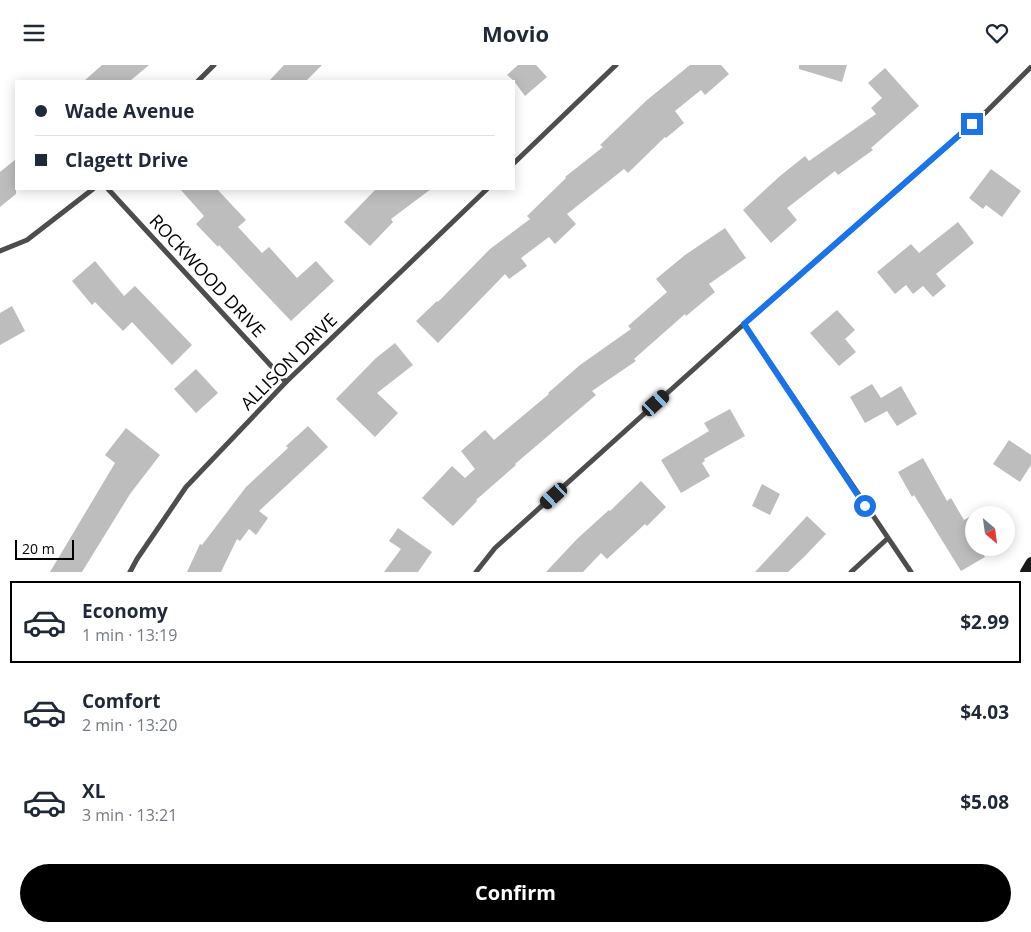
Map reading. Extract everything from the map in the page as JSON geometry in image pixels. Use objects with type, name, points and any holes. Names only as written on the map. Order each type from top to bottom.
[{"type":"street","points":[[199,80],[214,65]]},
{"type":"street","points":[[515,162],[616,65]]},
{"type":"street","points":[[476,572],[495,548],[744,324],[986,112],[1031,67]]},
{"type":"street","points":[[0,251],[27,239],[92,190]]},
{"type":"street","name":"ROCKWOOD DRIVE","points":[[109,190],[286,382]]},
{"type":"street","name":"ALLISON DRIVE","points":[[130,572],[186,487],[286,382],[486,190]]},
{"type":"street","points":[[744,324],[911,572]]},
{"type":"street","points":[[851,572],[888,539]]},
{"type":"street","points":[[1025,572],[1031,562]]},
{"type":"building","points":[[102,65],[149,65],[131,80],[85,80]]},
{"type":"building","points":[[284,65],[322,65],[307,80],[270,80]]},
{"type":"building","points":[[518,65],[536,65],[547,77],[525,96],[515,80],[507,75]]},
{"type":"building","points":[[690,65],[721,65],[729,74],[705,95],[701,90],[675,111],[684,123],[665,137],[628,173],[624,169],[567,214],[576,224],[555,244],[549,237],[521,258],[527,266],[509,279],[505,274],[438,343],[416,321],[438,302],[490,249],[530,219],[527,216],[565,177],[603,147],[600,145],[647,100]]},
{"type":"building","points":[[799,65],[847,65],[842,82],[799,69]]},
{"type":"building","points":[[885,68],[919,106],[871,148],[873,150],[838,175],[835,171],[787,208],[797,220],[771,243],[743,210],[805,156],[809,161],[876,114],[871,108],[882,98],[868,83]]},
{"type":"building","points":[[15,160],[16,194],[0,207],[0,172]]},
{"type":"building","points":[[991,169],[1021,191],[1002,217],[986,205],[983,209],[969,198]]},
{"type":"building","points":[[181,190],[218,190],[246,220],[238,227],[262,253],[269,247],[297,278],[316,261],[334,281],[291,321],[219,245],[218,247],[196,224],[204,216]]},
{"type":"building","points":[[375,190],[430,190],[391,219],[393,222],[370,246],[344,222]]},
{"type":"building","points":[[958,222],[974,243],[936,274],[946,286],[933,297],[923,286],[913,294],[906,285],[895,294],[877,272],[911,244],[919,253]]},
{"type":"building","points":[[725,228],[746,258],[709,284],[715,292],[686,316],[685,314],[634,359],[636,361],[592,391],[596,395],[515,464],[476,500],[453,526],[422,498],[452,466],[465,478],[475,469],[461,451],[485,430],[494,440],[580,365],[631,329],[628,326],[667,292],[656,279],[685,255]]},
{"type":"building","points":[[95,261],[124,296],[135,286],[192,345],[172,365],[132,322],[123,331],[95,302],[92,305],[72,281]]},
{"type":"building","points":[[12,306],[25,331],[0,345],[0,313]]},
{"type":"building","points":[[837,310],[855,330],[845,339],[856,352],[839,366],[810,333]]},
{"type":"building","points":[[395,343],[413,365],[377,393],[398,413],[375,437],[336,399],[376,358]]},
{"type":"building","points":[[196,369],[218,393],[196,413],[174,389]]},
{"type":"building","points":[[872,384],[881,398],[901,386],[917,414],[897,426],[887,411],[865,423],[850,397]]},
{"type":"building","points":[[730,409],[745,436],[704,459],[705,461],[702,463],[710,476],[681,493],[661,460],[709,431],[704,423]]},
{"type":"building","points":[[308,426],[328,447],[259,511],[268,518],[256,535],[249,529],[240,541],[237,539],[221,572],[187,572],[200,544],[202,545],[246,487],[288,448],[286,446]]},
{"type":"building","points":[[126,428],[160,455],[130,494],[82,572],[50,572],[115,463],[105,455]]},
{"type":"building","points":[[1009,440],[1031,455],[1031,465],[1020,482],[993,464]]},
{"type":"building","points":[[923,458],[947,501],[951,498],[965,519],[965,556],[985,557],[961,571],[914,495],[912,497],[898,472]]},
{"type":"building","points":[[641,481],[666,507],[647,526],[645,524],[607,559],[601,553],[583,572],[546,572],[577,539]]},
{"type":"building","points":[[762,484],[780,494],[770,515],[752,506]]},
{"type":"building","points":[[807,516],[826,534],[788,572],[755,572]]},
{"type":"building","points":[[398,528],[432,552],[418,572],[384,572],[401,549],[389,541]]},
{"type":"route","points":[[865,506],[744,324],[972,124]]}]
